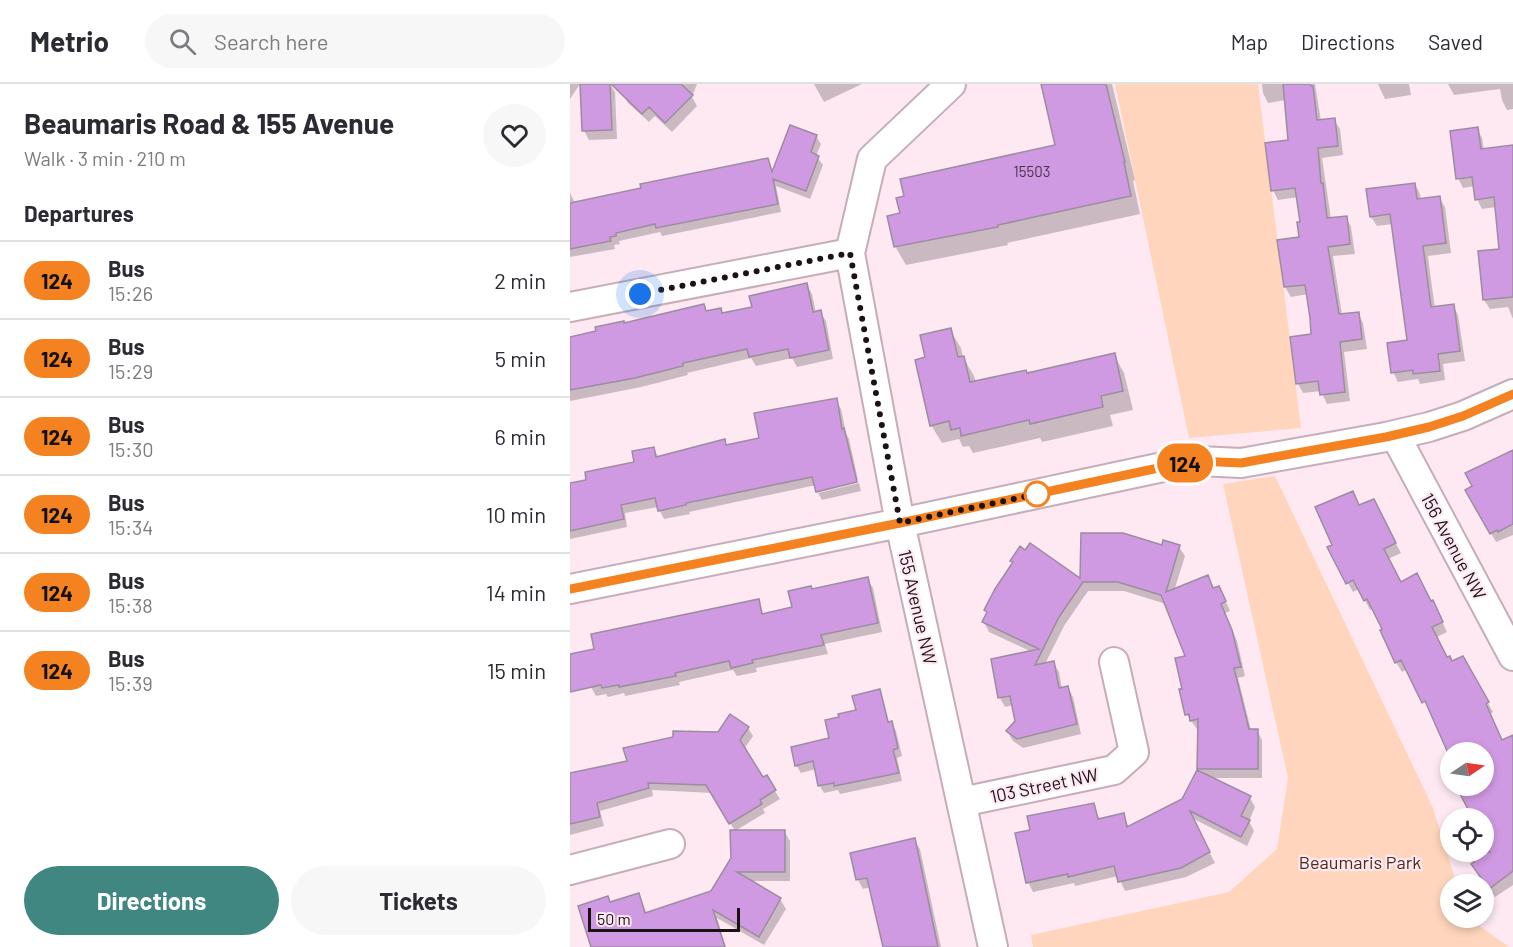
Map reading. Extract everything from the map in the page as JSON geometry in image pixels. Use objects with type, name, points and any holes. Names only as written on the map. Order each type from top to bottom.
[{"type":"street","name":"155 Avenue NW","points":[[949,84],[872,159],[850,253],[900,523],[993,947]]},
{"type":"street","points":[[570,307],[850,253]]},
{"type":"street","points":[[570,589],[900,523],[1163,467],[1197,461],[1241,463],[1395,435],[1463,416],[1513,394]]},
{"type":"street","name":"156 Avenue NW","points":[[1395,435],[1513,656]]},
{"type":"street","name":"103 Street NW","points":[[962,802],[1114,770],[1134,752],[1114,662]]},
{"type":"street","points":[[570,870],[670,844]]},
{"type":"green space","points":[[1115,84],[1258,84],[1301,428],[1189,438]]},
{"type":"green space","name":"Beaumaris Park","points":[[1275,476],[1433,808],[1440,830],[1440,862],[1450,862],[1454,874],[1440,874],[1440,928],[1482,928],[1509,947],[1033,947],[1031,935],[1229,892],[1277,849],[1288,778],[1223,484]]},
{"type":"building","points":[[580,84],[610,84],[612,130],[582,131]]},
{"type":"building","points":[[611,84],[681,84],[693,95],[665,123],[649,107],[642,114]]},
{"type":"building","points":[[1041,84],[1106,84],[1131,196],[998,225],[998,227],[894,247],[887,216],[900,213],[896,198],[904,196],[900,179],[1055,145]]},
{"type":"building","points":[[1283,84],[1310,84],[1313,86],[1317,120],[1335,118],[1338,146],[1318,148],[1321,183],[1323,183],[1327,218],[1347,216],[1350,244],[1328,247],[1339,314],[1359,312],[1362,339],[1340,342],[1345,392],[1320,395],[1318,381],[1296,384],[1290,337],[1311,334],[1310,318],[1305,285],[1284,287],[1277,240],[1299,237],[1297,222],[1300,222],[1295,188],[1271,191],[1265,143],[1288,140]]},
{"type":"building","points":[[790,125],[817,135],[811,152],[819,156],[806,191],[773,179],[778,204],[656,228],[655,224],[616,233],[616,236],[610,237],[611,241],[570,249],[570,203],[641,188],[640,184],[768,158],[772,172]]},
{"type":"building","points":[[1478,127],[1481,149],[1513,145],[1513,297],[1483,300],[1478,251],[1499,249],[1494,197],[1475,200],[1472,177],[1456,179],[1450,131]]},
{"type":"building","points":[[1415,183],[1417,199],[1440,196],[1446,243],[1423,246],[1431,307],[1454,304],[1460,351],[1438,354],[1440,371],[1413,374],[1413,370],[1391,373],[1387,343],[1407,340],[1390,214],[1370,217],[1366,189]]},
{"type":"building","points":[[807,283],[813,312],[821,310],[829,350],[790,358],[788,349],[749,357],[747,349],[683,363],[683,366],[635,378],[570,390],[570,337],[596,331],[595,327],[624,321],[624,323],[704,304],[706,311],[721,308],[722,313],[752,307],[749,296]]},
{"type":"building","points":[[951,328],[958,357],[964,356],[970,382],[1026,370],[1027,373],[1115,353],[1123,391],[1101,396],[1103,407],[1030,424],[1029,420],[961,436],[960,428],[951,430],[949,421],[930,426],[915,360],[925,357],[920,335]]},
{"type":"building","points":[[837,398],[842,429],[844,428],[857,482],[816,492],[812,477],[658,511],[655,498],[621,505],[624,519],[570,531],[570,483],[586,480],[585,472],[634,462],[632,451],[654,447],[656,457],[725,439],[726,445],[759,438],[754,413]]},
{"type":"building","points":[[1513,450],[1513,524],[1490,534],[1465,490],[1472,486],[1465,473]]},
{"type":"building","points":[[1353,491],[1359,505],[1374,499],[1396,543],[1384,549],[1401,582],[1417,573],[1443,622],[1432,627],[1447,657],[1450,656],[1452,661],[1463,656],[1489,702],[1486,704],[1502,740],[1513,735],[1513,871],[1494,885],[1494,874],[1478,874],[1471,864],[1494,862],[1494,808],[1467,808],[1461,796],[1494,796],[1494,742],[1443,742],[1425,701],[1422,703],[1401,660],[1395,663],[1367,599],[1364,601],[1353,580],[1346,584],[1327,547],[1332,545],[1315,507]]},
{"type":"building","points":[[1081,533],[1123,533],[1162,545],[1163,540],[1180,545],[1166,592],[1208,575],[1213,588],[1219,586],[1226,601],[1221,604],[1232,630],[1241,667],[1234,668],[1249,729],[1258,729],[1258,769],[1197,769],[1198,719],[1190,721],[1189,714],[1185,715],[1175,658],[1185,656],[1161,595],[1118,582],[1083,582],[1059,617],[1035,665],[1054,661],[1059,688],[1068,686],[1077,724],[1017,739],[1006,731],[1015,721],[1010,696],[998,698],[991,659],[1039,649],[982,622],[987,612],[984,610],[1020,546],[1025,550],[1030,543],[1080,578]]},
{"type":"building","points":[[868,577],[878,623],[821,635],[824,645],[752,660],[753,663],[731,668],[729,661],[675,673],[676,676],[619,687],[619,685],[602,688],[601,685],[570,692],[570,654],[594,649],[591,634],[759,599],[762,614],[792,607],[788,591],[811,586],[812,589]]},
{"type":"building","points":[[880,689],[888,722],[892,721],[898,748],[893,750],[899,773],[834,786],[834,783],[818,786],[813,761],[795,766],[791,747],[829,738],[825,720],[856,710],[852,696]]},
{"type":"building","points":[[730,714],[749,727],[740,740],[763,777],[767,775],[776,790],[760,800],[762,804],[729,824],[706,785],[648,783],[649,788],[597,803],[600,817],[570,824],[570,773],[627,761],[623,748],[673,737],[673,731],[718,732]]},
{"type":"building","points":[[1197,770],[1251,796],[1241,816],[1250,820],[1241,837],[1190,811],[1210,852],[1181,868],[1118,882],[1114,866],[1068,877],[1068,874],[1026,883],[1015,833],[1030,830],[1027,816],[1094,803],[1098,819],[1124,813],[1127,827],[1182,799]]},
{"type":"building","points":[[730,830],[785,830],[785,872],[737,872],[781,898],[759,937],[713,910],[725,947],[591,947],[578,906],[608,896],[610,902],[639,893],[645,913],[711,891],[731,858]]},
{"type":"building","points":[[915,838],[938,947],[883,947],[867,878],[856,880],[850,853]]},
{"type":"bus line","name":"124","points":[[570,589],[900,523],[1163,467],[1197,461],[1241,463],[1386,437],[1463,416],[1513,394]]},
{"type":"route","points":[[640,294],[850,253],[900,523],[1037,494]]}]
